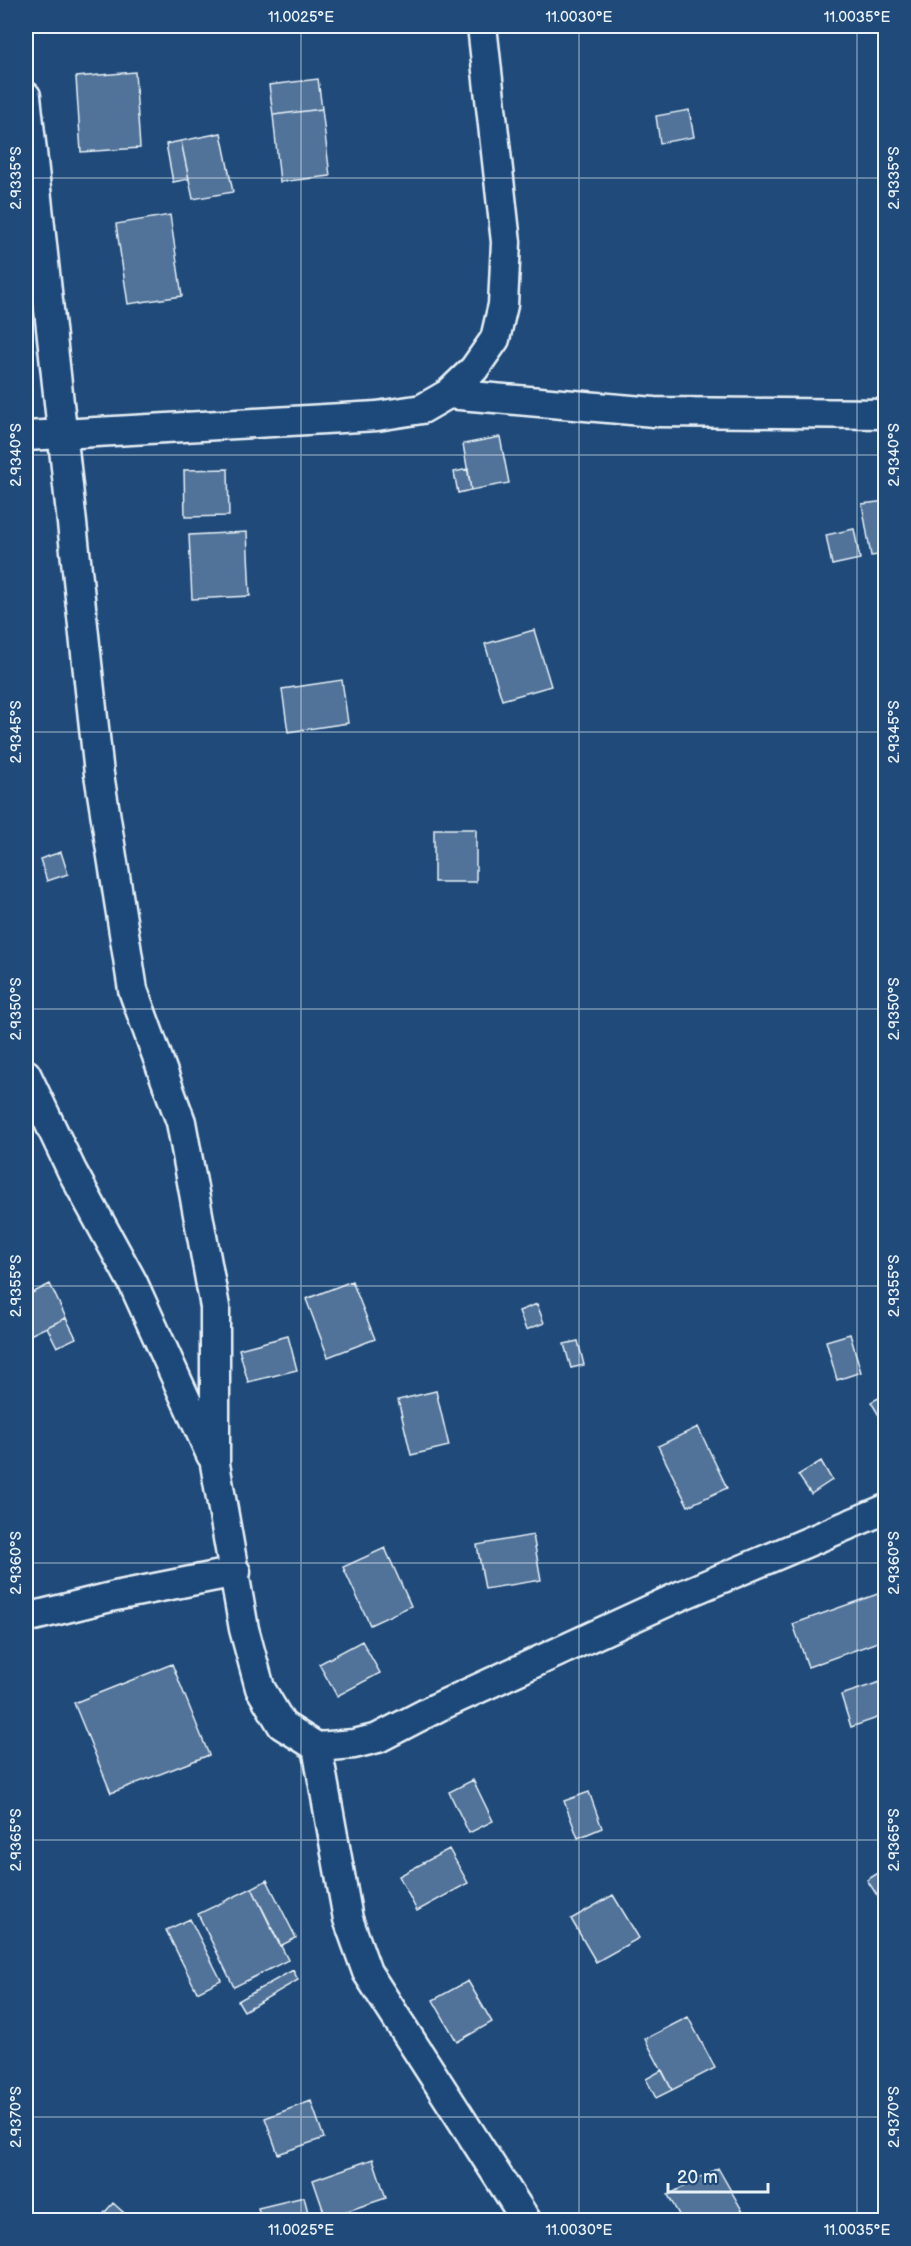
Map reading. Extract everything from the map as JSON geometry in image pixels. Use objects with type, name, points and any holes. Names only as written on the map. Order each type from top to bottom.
[{"type":"street","points":[[26,436],[301,423],[377,416],[423,409],[448,394],[474,369],[495,339],[503,304],[506,242],[482,26]]},
{"type":"street","points":[[26,96],[99,774],[134,990],[181,1122],[215,1307],[215,1464],[236,1572],[244,1629],[260,1688],[282,1725],[317,1747],[354,1744],[378,1738],[438,1707],[680,1596],[885,1509]]},
{"type":"street","points":[[448,394],[654,412],[885,414]]},
{"type":"street","points":[[26,1074],[72,1171],[133,1283],[215,1464]]},
{"type":"street","points":[[26,1618],[115,1596],[236,1572]]},
{"type":"street","points":[[317,1747],[348,1918],[367,1972],[526,2220]]},
{"type":"building","points":[[572,26],[618,26],[572,30]]},
{"type":"building","points":[[135,72],[140,148],[81,152],[76,77]]},
{"type":"building","points":[[318,79],[322,109],[273,115],[269,85]]},
{"type":"building","points":[[322,109],[330,176],[280,182],[273,115]]},
{"type":"building","points":[[689,110],[694,137],[660,143],[656,116]]},
{"type":"building","points":[[221,133],[233,192],[193,199],[181,141]]},
{"type":"building","points":[[181,141],[189,179],[173,182],[166,144]]},
{"type":"building","points":[[170,215],[182,296],[128,304],[116,224]]},
{"type":"building","points":[[500,437],[509,483],[471,490],[463,444]]},
{"type":"building","points":[[228,469],[229,516],[185,517],[184,470]]},
{"type":"building","points":[[468,469],[471,490],[458,493],[454,472]]},
{"type":"building","points":[[886,501],[886,554],[871,556],[862,504]]},
{"type":"building","points":[[854,529],[860,559],[832,565],[826,535]]},
{"type":"building","points":[[247,532],[250,596],[192,599],[189,535]]},
{"type":"building","points":[[534,630],[551,686],[502,700],[485,644]]},
{"type":"building","points":[[342,680],[348,723],[288,732],[282,689]]},
{"type":"building","points":[[434,829],[476,829],[476,882],[434,882]]},
{"type":"building","points":[[61,852],[68,874],[47,881],[40,859]]},
{"type":"building","points":[[352,1281],[375,1339],[328,1357],[306,1299]]},
{"type":"building","points":[[50,1284],[66,1318],[30,1335],[26,1324],[26,1296]]},
{"type":"building","points":[[537,1304],[544,1323],[526,1330],[519,1311]]},
{"type":"building","points":[[66,1318],[76,1338],[57,1347],[47,1327]]},
{"type":"building","points":[[850,1334],[861,1372],[837,1380],[826,1341]]},
{"type":"building","points":[[288,1336],[297,1370],[248,1382],[239,1349]]},
{"type":"building","points":[[578,1341],[584,1365],[571,1368],[564,1344]]},
{"type":"building","points":[[436,1391],[449,1446],[411,1455],[398,1400]]},
{"type":"building","points":[[886,1394],[886,1414],[880,1417],[871,1402]]},
{"type":"building","points":[[698,1427],[727,1488],[688,1506],[658,1446]]},
{"type":"building","points":[[821,1461],[832,1480],[811,1494],[798,1475]]},
{"type":"building","points":[[533,1535],[541,1580],[485,1589],[477,1545]]},
{"type":"building","points":[[385,1548],[411,1606],[370,1625],[343,1567]]},
{"type":"building","points":[[886,1591],[886,1639],[808,1667],[793,1624]]},
{"type":"building","points":[[362,1641],[380,1673],[337,1696],[319,1664]]},
{"type":"building","points":[[172,1664],[209,1755],[111,1793],[74,1703]]},
{"type":"building","points":[[886,1680],[886,1715],[851,1727],[841,1695]]},
{"type":"building","points":[[473,1780],[493,1821],[469,1833],[449,1792]]},
{"type":"building","points":[[589,1792],[602,1828],[578,1838],[564,1801]]},
{"type":"building","points":[[449,1849],[468,1883],[417,1911],[399,1876]]},
{"type":"building","points":[[886,1868],[886,1909],[867,1880]]},
{"type":"building","points":[[267,1880],[296,1938],[280,1946],[252,1888]]},
{"type":"building","points":[[252,1888],[288,1960],[234,1987],[198,1914]]},
{"type":"building","points":[[613,1895],[639,1938],[596,1962],[571,1919]]},
{"type":"building","points":[[190,1919],[221,1980],[197,1992],[166,1930]]},
{"type":"building","points":[[293,1970],[298,1980],[244,2011],[238,2001]]},
{"type":"building","points":[[468,1981],[492,2022],[457,2042],[433,2000]]},
{"type":"building","points":[[688,2017],[715,2068],[672,2090],[645,2039]]},
{"type":"building","points":[[662,2070],[672,2090],[656,2098],[646,2079]]},
{"type":"building","points":[[311,2101],[324,2138],[278,2154],[265,2118]]},
{"type":"building","points":[[373,2159],[386,2198],[326,2218],[313,2180]]},
{"type":"building","points":[[718,2168],[743,2212],[726,2220],[682,2220],[668,2195]]},
{"type":"building","points":[[304,2197],[310,2220],[261,2220],[258,2208]]},
{"type":"building","points":[[113,2203],[132,2220],[98,2220]]}]
